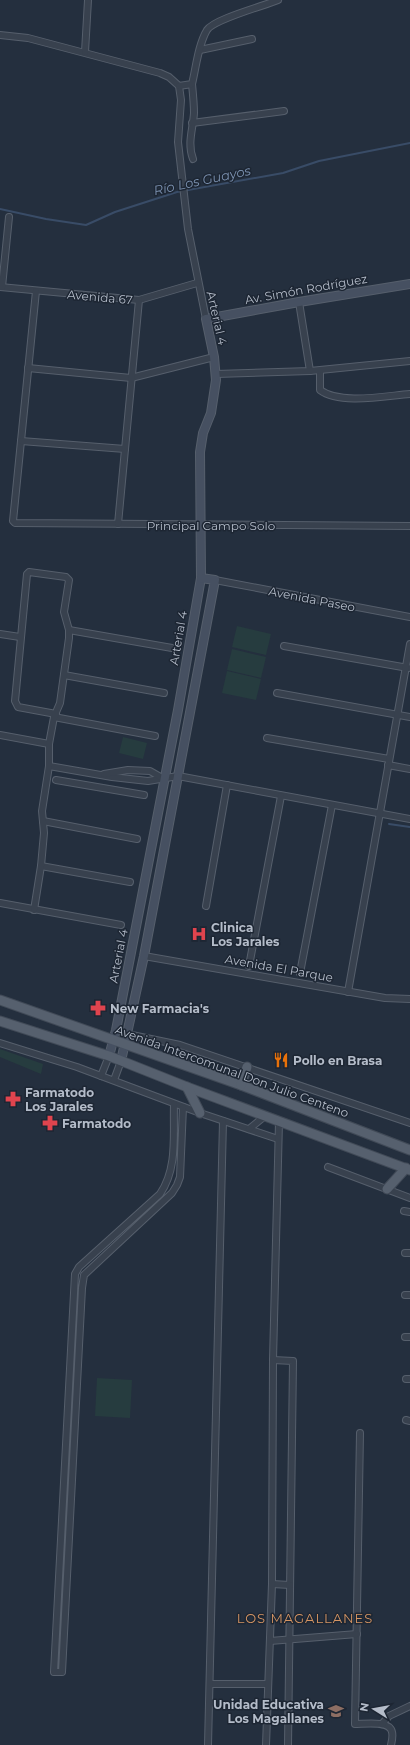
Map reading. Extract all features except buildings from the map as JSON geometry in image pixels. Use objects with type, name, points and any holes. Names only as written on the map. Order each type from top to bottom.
[{"type":"main road","name":"Avenida Intercomunal Don Julio Centeno","points":[[0,1000],[114,1039],[410,1150]]},
{"type":"main road","points":[[0,1021],[109,1056],[279,1122],[408,1169],[387,1189]]},
{"type":"main road","points":[[241,1086],[247,1067]]},
{"type":"main road","points":[[187,1087],[200,1114]]},
{"type":"street","points":[[85,52],[88,0]]},
{"type":"street","points":[[193,159],[191,154],[190,136],[194,113],[192,84],[200,50],[208,29],[235,15],[278,0]]},
{"type":"street","points":[[0,35],[28,38],[160,73],[169,77],[179,86],[192,84]]},
{"type":"street","points":[[200,50],[252,39]]},
{"type":"street","name":"Arterial 4","points":[[101,1076],[114,1039],[201,578],[200,452],[203,433],[211,413],[216,374],[214,357],[197,283],[188,229],[178,142],[181,100],[179,86]]},
{"type":"street","points":[[192,123],[284,111]]},
{"type":"street","points":[[1,287],[9,217]]},
{"type":"street","name":"Avenida 67","points":[[1,287],[139,300],[197,283]]},
{"type":"street","name":"Av. Simón Rodríguez","points":[[206,320],[299,302],[410,284]]},
{"type":"street","points":[[36,291],[21,441],[125,449]]},
{"type":"street","points":[[118,524],[139,300]]},
{"type":"street","points":[[299,302],[310,371]]},
{"type":"street","points":[[28,368],[131,378],[214,357]]},
{"type":"street","points":[[216,374],[320,371],[410,362]]},
{"type":"street","points":[[320,371],[320,390],[325,394],[342,399],[410,394]]},
{"type":"street","name":"Principal Campo Solo","points":[[21,441],[13,522],[15,523],[410,526]]},
{"type":"street","points":[[34,910],[41,866],[44,833],[42,811],[49,766],[49,744],[55,716],[60,703],[69,630],[64,612],[68,578],[29,572],[27,574],[14,701],[18,707],[55,716],[155,736]]},
{"type":"street","points":[[201,578],[215,580]]},
{"type":"street","name":"Arterial 4","points":[[114,1080],[121,1061],[144,956],[215,580]]},
{"type":"street","name":"Avenida Paseo","points":[[215,580],[410,617]]},
{"type":"street","points":[[69,630],[172,648]]},
{"type":"street","points":[[0,634],[20,637]]},
{"type":"street","points":[[348,992],[389,762],[408,668],[410,644]]},
{"type":"street","points":[[284,646],[408,668]]},
{"type":"street","points":[[64,675],[164,693]]},
{"type":"street","points":[[277,693],[410,717]]},
{"type":"street","points":[[0,735],[49,744]]},
{"type":"street","points":[[267,738],[389,762],[410,769]]},
{"type":"street","points":[[49,766],[148,781],[178,776],[410,819]]},
{"type":"street","points":[[103,775],[128,770],[150,771],[164,779]]},
{"type":"street","points":[[83,785],[86,772]]},
{"type":"street","points":[[56,780],[144,795]]},
{"type":"street","points":[[206,906],[226,785]]},
{"type":"street","points":[[249,966],[281,796]]},
{"type":"street","points":[[300,973],[332,805]]},
{"type":"street","points":[[43,821],[137,839]]},
{"type":"street","points":[[41,866],[130,882]]},
{"type":"street","points":[[0,904],[121,925]]},
{"type":"street","points":[[130,954],[144,956]]},
{"type":"street","name":"Avenida El Parque","points":[[144,956],[385,998],[410,999]]},
{"type":"street","name":"Avenida Intercomunal Don Julio Centeno","points":[[127,1034],[180,1045],[410,1123]]},
{"type":"street","points":[[0,1043],[114,1080],[200,1114],[278,1139]]},
{"type":"street","points":[[174,1104],[172,1167],[166,1185],[160,1194],[79,1267],[74,1282],[54,1672],[62,1672],[76,1395],[84,1274],[172,1193],[177,1185],[180,1177],[183,1107]]},
{"type":"street","points":[[249,1129],[265,1116]]},
{"type":"street","points":[[208,1745],[223,1121]]},
{"type":"street","points":[[266,1745],[272,1584],[273,1360],[279,1122]]},
{"type":"street","points":[[328,1167],[410,1198]]},
{"type":"street","points":[[77,1272],[84,1274]]},
{"type":"street","points":[[273,1360],[294,1361],[288,1745]]},
{"type":"street","points":[[68,1395],[76,1395]]},
{"type":"street","points":[[360,1433],[355,1724],[382,1724],[389,1727],[392,1730],[391,1745]]},
{"type":"street","points":[[272,1584],[290,1585]]},
{"type":"street","points":[[270,1641],[290,1638],[357,1634]]},
{"type":"street","points":[[210,1684],[268,1684]]},
{"type":"street","points":[[382,1724],[389,1716],[410,1706]]},
{"type":"green space","points":[[237,626],[271,634],[266,655],[232,647]]},
{"type":"green space","points":[[232,649],[266,657],[261,678],[227,670]]},
{"type":"green space","points":[[227,671],[261,679],[256,700],[222,693]]},
{"type":"green space","points":[[123,737],[147,743],[143,759],[119,753]]},
{"type":"green space","points":[[0,1049],[43,1064],[41,1074],[0,1057]]},
{"type":"green space","points":[[97,1378],[132,1380],[130,1418],[95,1416]]},
{"type":"waterway","name":"Río Los Guayos","points":[[0,209],[46,219],[86,225],[115,212],[177,192],[283,173],[319,161],[410,143]]},
{"type":"waterway","points":[[389,824],[410,827]]},
{"type":"place","name":"Clinica Los Jarales","points":[[199,934]]},
{"type":"place","name":"New Farmacia's","points":[[98,1008]]},
{"type":"place","name":"Pollo en Brasa","points":[[281,1060]]},
{"type":"place","name":"Farmatodo Los Jarales","points":[[13,1099]]},
{"type":"place","name":"Farmatodo","points":[[50,1123]]},
{"type":"place","name":"Unidad Educativa Los Magallanes","points":[[336,1711]]},
{"type":"district","name":"LOS MAGALLANES","points":[[305,1618]]}]
